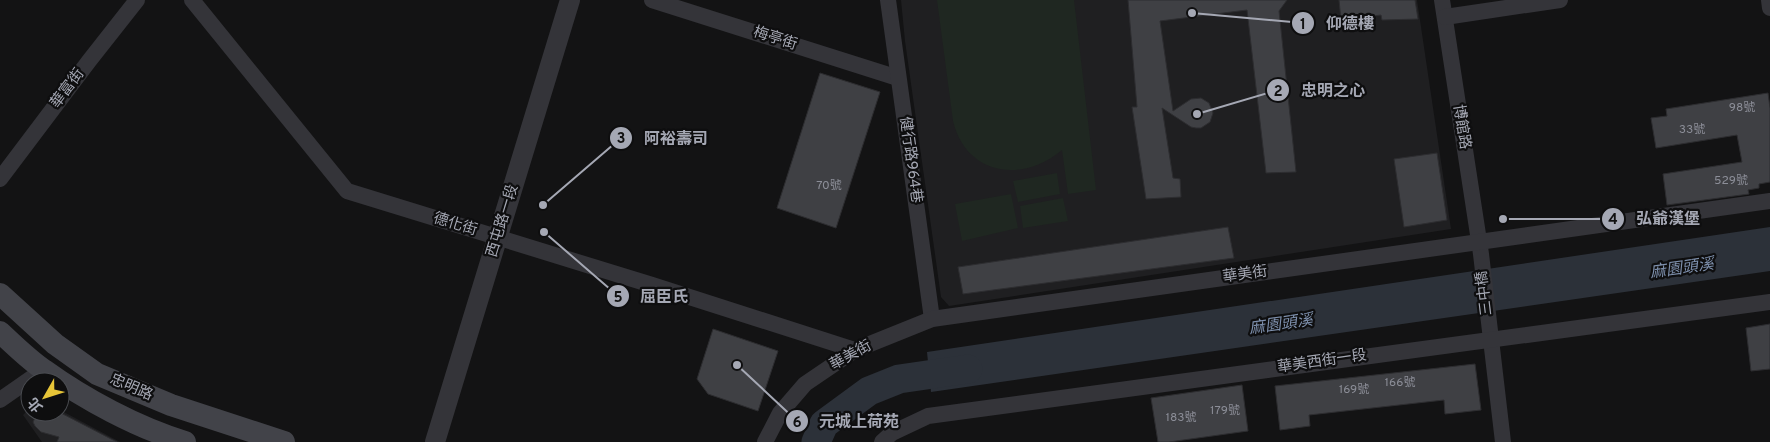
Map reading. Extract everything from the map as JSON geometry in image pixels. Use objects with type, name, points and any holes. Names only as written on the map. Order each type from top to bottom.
[{"type":"main road","name":"忠明路","points":[[0,294],[56,344],[97,374],[171,405],[284,442]]},
{"type":"main road","name":"忠明路","points":[[0,332],[43,370],[113,412],[163,435],[185,442]]},
{"type":"street","name":"華富街","points":[[0,179],[93,55],[137,0]]},
{"type":"street","name":"德化街","points":[[193,0],[347,190],[855,350]]},
{"type":"street","name":"西屯路一段","points":[[435,442],[570,0]]},
{"type":"street","name":"梅亭街","points":[[652,0],[898,78]]},
{"type":"street","name":"健行路964巷","points":[[888,0],[932,319]]},
{"type":"street","name":"博館路","points":[[1442,0],[1480,248]]},
{"type":"street","points":[[1445,17],[1560,0]]},
{"type":"street","points":[[1769,0],[1770,8]]},
{"type":"street","name":"華美街","points":[[765,442],[780,413],[805,384],[855,350],[932,319],[1480,248],[1770,201]]},
{"type":"street","name":"三中橋","points":[[1480,248],[1490,335]]},
{"type":"street","name":"華美西街一段","points":[[882,442],[892,433],[928,416],[1490,335],[1770,302]]},
{"type":"street","points":[[1490,335],[1503,442]]},
{"type":"street","points":[[0,400],[43,370]]},
{"type":"shaded area","points":[[901,0],[1417,0],[1451,229],[949,306],[941,297],[905,41]]},
{"type":"shaded area","points":[[937,0],[1074,0],[1096,190],[1068,194],[1062,150],[1046,161],[1030,167],[1013,170],[997,168],[983,163],[970,153],[960,139],[953,121]]},
{"type":"shaded area","points":[[1057,173],[1060,194],[1018,202],[1013,181]]},
{"type":"shaded area","points":[[1011,194],[1018,228],[962,241],[955,204]]},
{"type":"shaded area","points":[[1063,198],[1068,221],[1023,228],[1020,206]]},
{"type":"shaded area","points":[[70,415],[120,442],[42,442],[28,422],[70,422]]},
{"type":"water","points":[[1770,227],[1770,271],[931,392],[927,352]]},
{"type":"building","points":[[1128,0],[1287,0],[1279,11],[1296,172],[1266,173],[1247,10],[1160,21],[1173,111],[1191,99],[1201,98],[1209,103],[1213,113],[1210,122],[1201,128],[1196,128],[1191,127],[1162,108],[1173,178],[1180,179],[1181,197],[1146,199],[1132,107],[1137,107]]},
{"type":"building","points":[[1339,0],[1415,0],[1418,19],[1382,20],[1381,15],[1341,20]]},
{"type":"building","points":[[820,73],[880,92],[836,228],[777,208]]},
{"type":"building","points":[[1768,93],[1770,108],[1770,182],[1759,184],[1759,188],[1748,190],[1749,194],[1667,205],[1663,174],[1742,162],[1737,135],[1656,148],[1651,118],[1667,116],[1666,109]]},
{"type":"building","points":[[1437,153],[1447,220],[1404,227],[1394,159]]},
{"type":"building","points":[[1228,227],[1234,258],[963,294],[958,267]]},
{"type":"building","points":[[1770,324],[1770,369],[1751,371],[1746,328]]},
{"type":"building","points":[[713,329],[778,351],[758,411],[708,394],[697,379]]},
{"type":"building","points":[[1475,364],[1481,410],[1445,414],[1444,400],[1309,415],[1310,426],[1280,430],[1275,386]]},
{"type":"building","points":[[1242,385],[1248,431],[1158,442],[1151,398]]},
{"type":"building","points":[[70,418],[117,442],[57,442],[59,437],[41,432],[33,422],[70,422]]},
{"type":"waterway","name":"麻園頭溪","points":[[816,442],[824,424],[869,391],[899,379],[968,369]]},
{"type":"place","name":"仰德樓","points":[[1192,13]]},
{"type":"place","name":"忠明之心","points":[[1197,114]]},
{"type":"place","name":"阿裕壽司","points":[[543,205]]},
{"type":"place","name":"弘爺漢堡","points":[[1503,219]]},
{"type":"place","name":"屈臣氏","points":[[544,232]]},
{"type":"place","name":"元城上荷苑","points":[[737,365]]}]
